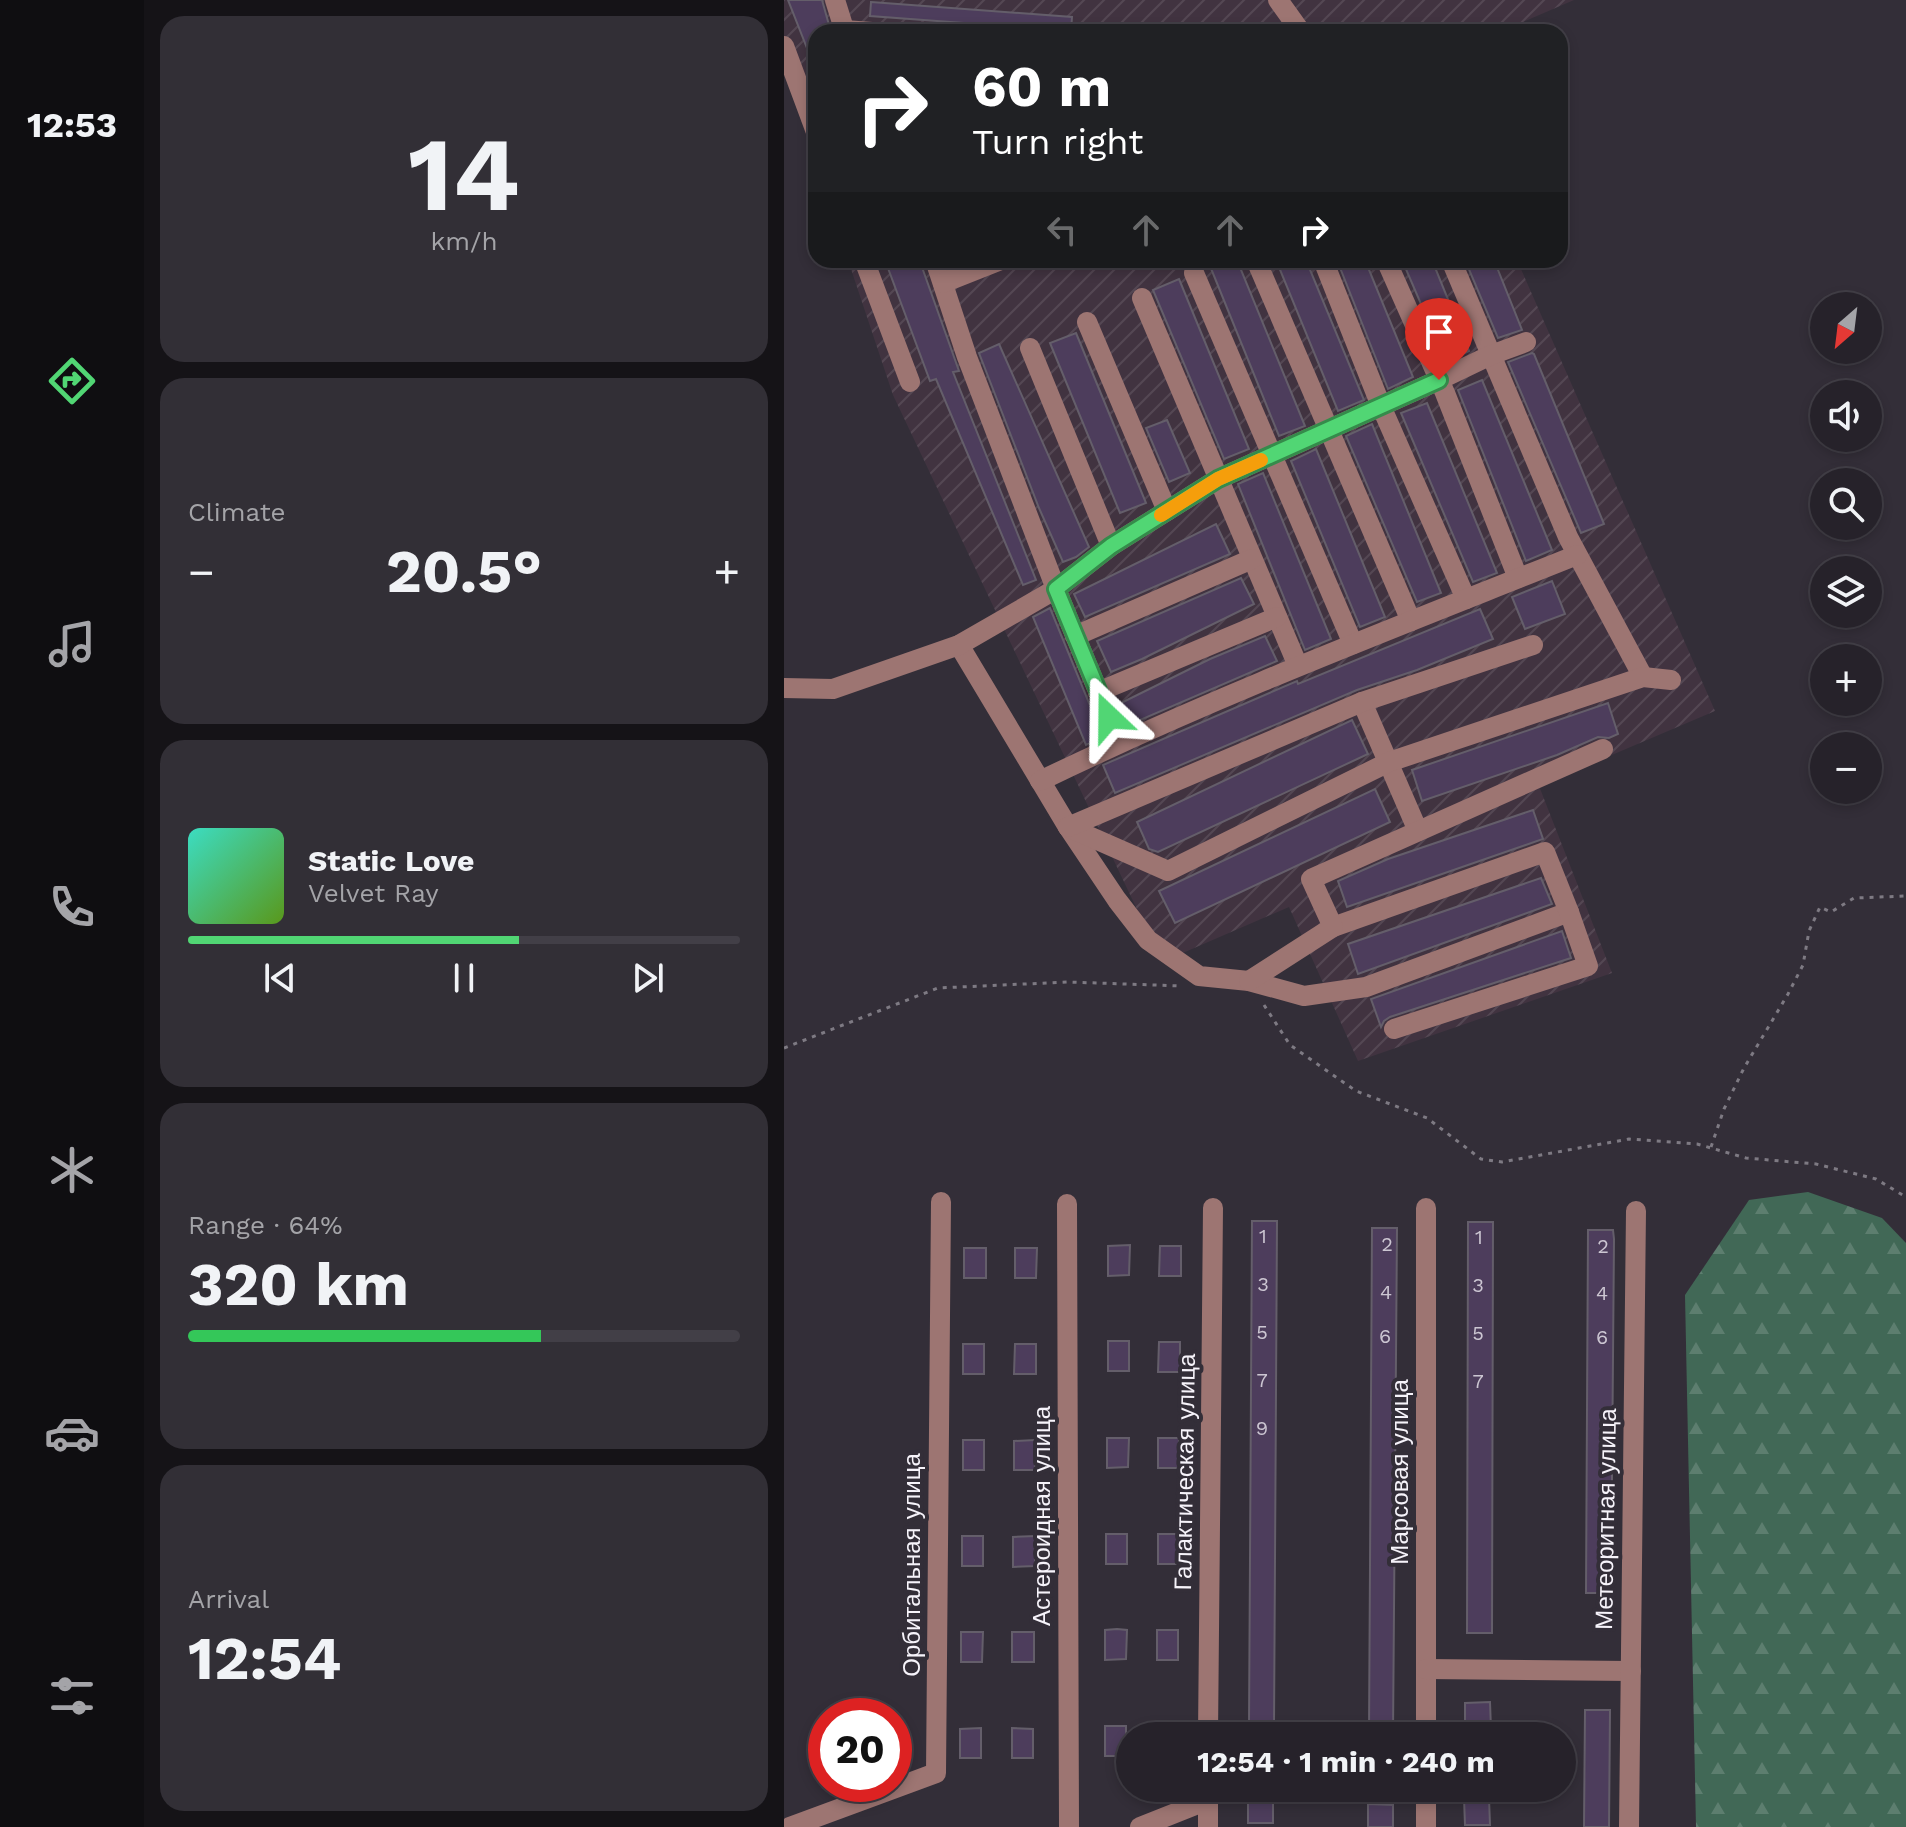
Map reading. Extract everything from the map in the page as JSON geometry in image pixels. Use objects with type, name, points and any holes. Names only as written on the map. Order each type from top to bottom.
[{"type":"street","points":[[835,0],[843,24]]},
{"type":"street","points":[[1278,0],[1295,24]]},
{"type":"street","points":[[785,54],[808,112]]},
{"type":"street","points":[[867,268],[910,382]]},
{"type":"street","points":[[938,268],[967,357],[1056,589],[1119,742]]},
{"type":"street","points":[[943,283],[981,268]]},
{"type":"street","points":[[1259,268],[1411,621]]},
{"type":"street","points":[[1326,268],[1381,406],[1466,599]]},
{"type":"street","points":[[1390,268],[1439,380],[1518,578]]},
{"type":"street","points":[[1454,268],[1568,537],[1643,677]]},
{"type":"street","points":[[1194,273],[1353,644]]},
{"type":"street","points":[[1142,298],[1298,666]]},
{"type":"street","points":[[1087,322],[1167,511]]},
{"type":"street","points":[[784,688],[833,689],[959,645],[1056,589],[1111,546],[1218,479],[1526,342]]},
{"type":"street","points":[[1030,348],[1111,546]]},
{"type":"street","points":[[1040,781],[1119,742],[1298,666],[1577,555]]},
{"type":"street","points":[[1075,636],[1252,559]]},
{"type":"street","points":[[1098,692],[1277,617]]},
{"type":"street","points":[[959,645],[1068,827],[1117,900],[1148,940],[1199,976],[1249,981],[1304,996],[1366,987],[1569,912]]},
{"type":"street","points":[[1068,827],[1362,702],[1533,645]]},
{"type":"street","points":[[1068,827],[1168,871],[1389,762],[1643,677],[1671,680]]},
{"type":"street","points":[[1362,702],[1418,831]]},
{"type":"street","points":[[1333,927],[1311,879],[1603,749]]},
{"type":"street","points":[[1249,981],[1333,927],[1545,852],[1588,966],[1394,1029]]},
{"type":"street","name":"Орбитальная улица","points":[[790,1827],[936,1773],[941,1202]]},
{"type":"street","name":"Астероидная улица","points":[[1067,1204],[1069,1827]]},
{"type":"street","name":"Галактическая улица","points":[[1208,1722],[1213,1208]]},
{"type":"street","name":"Марсовая улица","points":[[1426,1208],[1426,1722]]},
{"type":"street","name":"Метеоритная улица","points":[[1629,1827],[1636,1211]]},
{"type":"street","points":[[1426,1669],[1631,1671]]},
{"type":"street","points":[[1140,1827],[1192,1802]]},
{"type":"street","points":[[1208,1802],[1208,1827]]},
{"type":"street","points":[[1426,1802],[1426,1827]]},
{"type":"path","points":[[1711,1148],[1724,1109],[1744,1068],[1803,965],[1809,931],[1820,907],[1831,912],[1854,898],[1906,896]]},
{"type":"path","points":[[784,1048],[938,988],[1068,982],[1190,986]]},
{"type":"path","points":[[1265,1006],[1290,1045],[1356,1091],[1427,1118],[1481,1159],[1502,1162],[1629,1139],[1697,1144],[1746,1158],[1816,1164],[1876,1179],[1906,1197]]},
{"type":"shaded area","points":[[784,0],[1574,0],[1518,24],[808,24],[808,141],[784,69]]},
{"type":"shaded area","points":[[851,268],[1521,268],[1715,711],[1539,786],[1612,973],[1358,1061],[1289,907],[1162,962],[893,395]]},
{"type":"green space","points":[[1808,1192],[1882,1218],[1906,1243],[1906,1827],[1696,1827],[1685,1295],[1749,1200]]},
{"type":"building","points":[[788,0],[822,0],[829,24],[808,24],[808,51]]},
{"type":"building","points":[[871,2],[1072,17],[1072,24],[977,24],[870,16]]},
{"type":"building","points":[[888,268],[924,268],[959,371],[953,372],[1036,580],[1023,585],[936,379],[930,381]]},
{"type":"building","points":[[1211,268],[1240,268],[1305,426],[1279,436]]},
{"type":"building","points":[[1279,268],[1309,268],[1364,400],[1338,411]]},
{"type":"building","points":[[1340,268],[1368,268],[1413,377],[1388,389]]},
{"type":"building","points":[[1405,268],[1435,268],[1469,351],[1446,362]]},
{"type":"building","points":[[1468,268],[1497,268],[1522,330],[1498,338]]},
{"type":"building","points":[[1179,279],[1249,449],[1224,459],[1153,290]]},
{"type":"building","points":[[1076,333],[1146,503],[1120,513],[1050,343]]},
{"type":"building","points":[[999,344],[1089,547],[1063,562],[979,353]]},
{"type":"building","points":[[1532,353],[1604,524],[1581,533],[1508,362]]},
{"type":"building","points":[[1482,380],[1552,550],[1526,561],[1458,390]]},
{"type":"building","points":[[1427,403],[1497,573],[1473,582],[1401,413]]},
{"type":"building","points":[[1167,420],[1190,473],[1169,482],[1146,428]]},
{"type":"building","points":[[1372,424],[1441,593],[1417,602],[1346,436]]},
{"type":"building","points":[[1316,449],[1385,617],[1360,627],[1291,461]]},
{"type":"building","points":[[1263,473],[1331,639],[1305,650],[1238,484]]},
{"type":"building","points":[[1216,524],[1230,554],[1085,617],[1074,594]]},
{"type":"building","points":[[1241,578],[1254,604],[1111,672],[1097,641]]},
{"type":"building","points":[[1552,581],[1565,614],[1525,629],[1512,597]]},
{"type":"building","points":[[1050,608],[1103,737],[1086,745],[1033,617]]},
{"type":"building","points":[[1480,609],[1493,639],[1357,690],[1115,793],[1103,765],[1297,681],[1298,684]]},
{"type":"building","points":[[1265,636],[1277,661],[1131,724],[1121,703]]},
{"type":"building","points":[[1608,703],[1618,734],[1609,738],[1598,737],[1557,755],[1422,801],[1412,770]]},
{"type":"building","points":[[1352,720],[1368,754],[1158,852],[1149,849],[1137,822]]},
{"type":"building","points":[[1375,789],[1390,822],[1175,923],[1159,891]]},
{"type":"building","points":[[1533,810],[1543,839],[1347,907],[1338,881],[1388,859]]},
{"type":"building","points":[[1541,878],[1552,904],[1358,974],[1348,944]]},
{"type":"building","points":[[1562,931],[1571,958],[1390,1017],[1381,1027],[1371,999]]},
{"type":"building","points":[[1252,1221],[1277,1221],[1274,1722],[1249,1722]]},
{"type":"building","points":[[1468,1222],[1493,1222],[1492,1633],[1467,1633]]},
{"type":"building","points":[[1372,1228],[1397,1228],[1393,1722],[1369,1722]]},
{"type":"building","points":[[1588,1230],[1613,1230],[1614,1239],[1611,1593],[1586,1593]]},
{"type":"building","points":[[1130,1245],[1129,1275],[1108,1276],[1108,1246]]},
{"type":"building","points":[[1160,1246],[1181,1246],[1181,1276],[1159,1276]]},
{"type":"building","points":[[964,1248],[986,1248],[986,1278],[964,1278]]},
{"type":"building","points":[[1015,1248],[1037,1248],[1036,1278],[1015,1278]]},
{"type":"building","points":[[1108,1341],[1129,1341],[1129,1371],[1108,1371]]},
{"type":"building","points":[[1159,1342],[1180,1342],[1180,1372],[1158,1372]]},
{"type":"building","points":[[963,1344],[984,1344],[984,1374],[963,1374]]},
{"type":"building","points":[[1015,1344],[1036,1344],[1036,1374],[1014,1374]]},
{"type":"building","points":[[1107,1438],[1129,1438],[1128,1467],[1107,1468]]},
{"type":"building","points":[[1158,1438],[1179,1438],[1179,1468],[1158,1468]]},
{"type":"building","points":[[963,1440],[984,1440],[984,1470],[963,1470]]},
{"type":"building","points":[[1035,1440],[1035,1470],[1014,1470],[1014,1441]]},
{"type":"building","points":[[1106,1534],[1127,1534],[1127,1564],[1106,1564]]},
{"type":"building","points":[[1158,1534],[1179,1534],[1179,1564],[1158,1564]]},
{"type":"building","points":[[962,1536],[983,1536],[983,1566],[962,1566]]},
{"type":"building","points":[[1035,1536],[1035,1566],[1013,1567],[1013,1537]]},
{"type":"building","points":[[1105,1630],[1127,1630],[1126,1659],[1105,1660]]},
{"type":"building","points":[[1157,1630],[1178,1630],[1178,1660],[1157,1660]]},
{"type":"building","points":[[961,1632],[983,1632],[982,1662],[961,1662]]},
{"type":"building","points":[[1012,1632],[1034,1632],[1034,1662],[1012,1662]]},
{"type":"building","points":[[1490,1702],[1491,1722],[1465,1722],[1465,1703]]},
{"type":"building","points":[[1585,1710],[1610,1710],[1609,1827],[1584,1827]]},
{"type":"building","points":[[1105,1726],[1116,1726],[1116,1756],[1105,1756]]},
{"type":"building","points":[[981,1728],[981,1758],[960,1758],[960,1729]]},
{"type":"building","points":[[1012,1728],[1033,1729],[1033,1758],[1012,1758]]},
{"type":"building","points":[[1248,1802],[1273,1802],[1273,1823],[1248,1823]]},
{"type":"building","points":[[1464,1802],[1489,1802],[1490,1825],[1465,1825]]},
{"type":"building","points":[[1368,1804],[1393,1805],[1393,1827],[1368,1827]]},
{"type":"slow traffic","points":[[1161,515],[1218,479],[1261,460]]},
{"type":"route","points":[[1109,717],[1056,589],[1111,546],[1218,479],[1439,380]]}]
